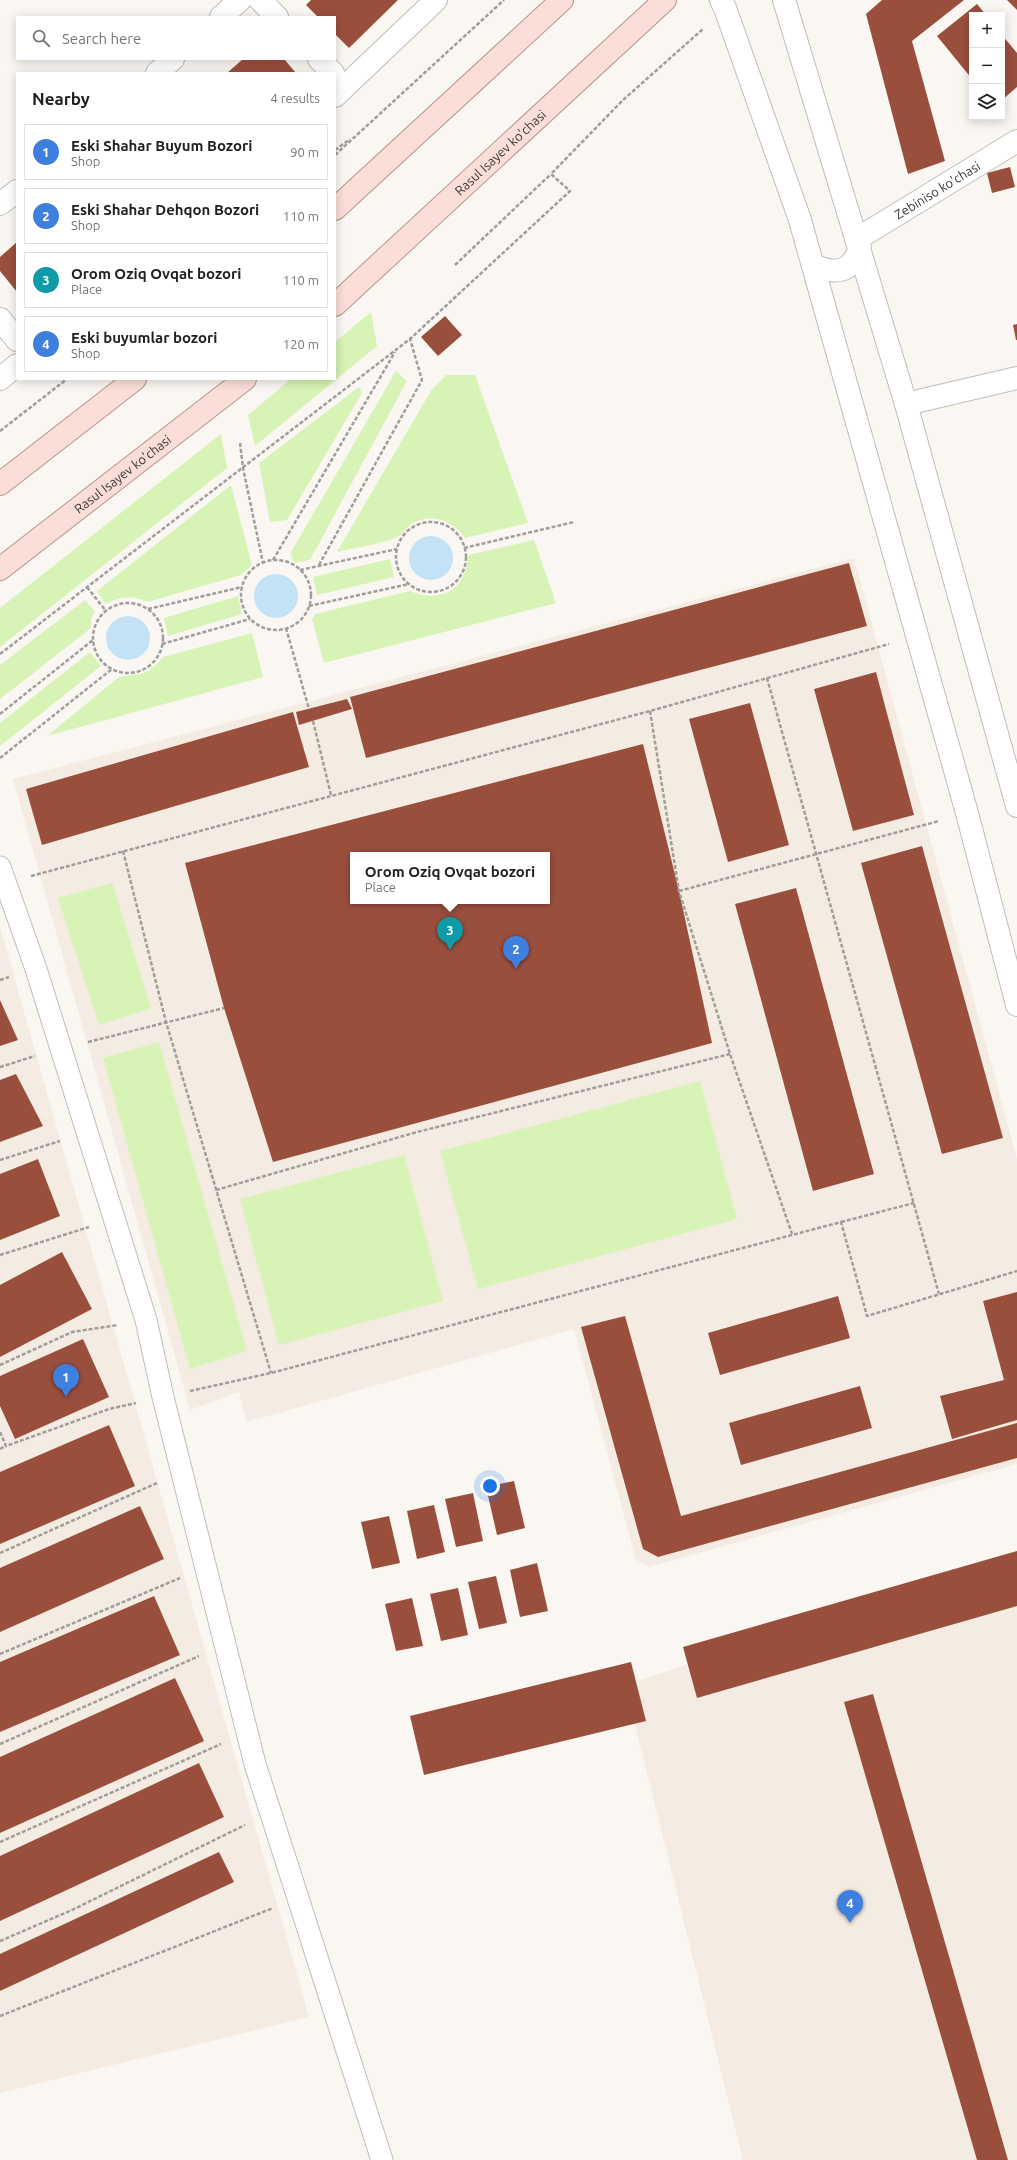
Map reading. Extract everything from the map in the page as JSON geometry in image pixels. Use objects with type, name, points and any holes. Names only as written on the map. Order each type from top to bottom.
[{"type":"main road","points":[[336,209],[562,0]]},
{"type":"main road","name":"Rasul Isayev ko'chasi","points":[[336,304],[665,0]]},
{"type":"main road","points":[[0,484],[134,380]]},
{"type":"main road","name":"Rasul Isayev ko'chasi","points":[[0,569],[244,380]]},
{"type":"street","points":[[222,16],[240,0]]},
{"type":"street","points":[[260,0],[276,16]]},
{"type":"street","points":[[337,82],[436,0]]},
{"type":"street","points":[[784,0],[859,244],[906,404],[1014,779],[1017,806]]},
{"type":"street","points":[[723,4],[800,220],[967,813],[1017,1005]]},
{"type":"street","points":[[158,72],[172,60]]},
{"type":"street","points":[[320,60],[329,72]]},
{"type":"street","name":"Zebiniso ko'chasi","points":[[859,244],[1017,141]]},
{"type":"street","points":[[0,204],[16,192]]},
{"type":"street","points":[[813,265],[825,270],[837,271],[848,268],[856,259],[859,244]]},
{"type":"street","points":[[0,319],[16,339]]},
{"type":"street","points":[[0,379],[16,366]]},
{"type":"street","points":[[906,404],[1017,378]]},
{"type":"street","points":[[3,875],[36,969],[146,1320],[163,1397],[247,1732],[270,1812],[382,2160]]},
{"type":"path","points":[[336,154],[504,0]]},
{"type":"path","points":[[455,265],[551,174],[623,100],[723,4]]},
{"type":"path","points":[[336,149],[350,139]]},
{"type":"path","points":[[0,654],[410,339],[570,191],[551,174]]},
{"type":"path","points":[[319,565],[422,380],[410,339]]},
{"type":"path","points":[[273,560],[396,350]]},
{"type":"path","points":[[0,431],[66,380]]},
{"type":"path","points":[[240,443],[243,468],[263,563]]},
{"type":"path","points":[[428,522],[440,524],[451,529],[459,538],[464,548],[466,560],[463,571],[456,581],[447,588],[436,592],[424,592],[409,584],[404,580],[398,570],[396,560],[397,549],[401,539],[408,530],[428,522]]},
{"type":"path","points":[[464,548],[574,522]]},
{"type":"path","points":[[299,570],[397,549]]},
{"type":"path","points":[[273,560],[285,562],[299,570],[310,586],[310,598],[308,606],[301,619],[292,626],[269,630],[250,619],[243,608],[241,598],[242,587],[246,576],[253,568],[273,560]]},
{"type":"path","points":[[308,606],[409,584]]},
{"type":"path","points":[[87,587],[106,611]]},
{"type":"path","points":[[148,610],[242,587]]},
{"type":"path","points":[[126,604],[137,605],[148,610],[156,618],[162,628],[162,644],[160,652],[153,662],[144,669],[133,673],[112,669],[101,660],[95,651],[93,640],[94,630],[98,620],[106,611],[115,606],[126,604]]},
{"type":"path","points":[[162,644],[250,619]]},
{"type":"path","points":[[286,628],[309,709]]},
{"type":"path","points":[[3,875],[123,851],[332,794],[650,711],[918,636]]},
{"type":"path","points":[[0,714],[93,640]]},
{"type":"path","points":[[0,758],[112,669]]},
{"type":"path","points":[[767,678],[939,1294]]},
{"type":"path","points":[[650,711],[679,891],[730,1054],[792,1234]]},
{"type":"path","points":[[313,721],[332,794]]},
{"type":"path","points":[[679,891],[967,813]]},
{"type":"path","points":[[123,851],[166,1022],[271,1373]]},
{"type":"path","points":[[0,1067],[61,1049],[224,1008]]},
{"type":"path","points":[[216,1190],[417,1132],[730,1054]]},
{"type":"path","points":[[0,1160],[87,1132]]},
{"type":"path","points":[[0,1449],[109,1409],[271,1373],[792,1234],[914,1203]]},
{"type":"path","points":[[0,1255],[114,1219]]},
{"type":"path","points":[[841,1222],[867,1316],[1017,1271]]},
{"type":"path","points":[[0,1365],[72,1332],[146,1320]]},
{"type":"path","points":[[0,1432],[6,1446]]},
{"type":"path","points":[[0,1553],[183,1472]]},
{"type":"path","points":[[0,1654],[206,1566]]},
{"type":"path","points":[[0,1744],[226,1645]]},
{"type":"path","points":[[0,1842],[247,1732]]},
{"type":"path","points":[[0,1941],[72,1910],[270,1812]]},
{"type":"path","points":[[0,2016],[298,1898]]},
{"type":"shaded area","points":[[854,558],[1017,1159],[1017,1464],[649,1567],[636,1560],[574,1329],[247,1422],[239,1392],[190,1410],[13,779]]},
{"type":"shaded area","points":[[0,927],[309,2017],[0,2093]]},
{"type":"shaded area","points":[[1017,1556],[1017,2160],[743,2160],[625,1685]]},
{"type":"green space","points":[[371,312],[377,346],[336,380],[336,341]]},
{"type":"green space","points":[[396,371],[407,381],[310,560],[295,563],[290,554]]},
{"type":"green space","points":[[446,375],[475,375],[528,523],[465,538],[454,527],[442,520],[420,520],[409,526],[399,536],[390,540],[337,552],[432,389]]},
{"type":"green space","points":[[290,380],[336,380],[255,446],[248,415]]},
{"type":"green space","points":[[359,387],[362,393],[287,520],[270,522],[259,463]]},
{"type":"green space","points":[[221,434],[227,468],[0,647],[0,608]]},
{"type":"green space","points":[[231,485],[252,565],[241,575],[147,602],[137,598],[126,597],[116,599],[106,604],[97,591]]},
{"type":"green space","points":[[534,540],[556,603],[324,663],[312,619],[315,614],[410,591],[421,595],[432,596],[442,594],[450,591],[463,577],[468,555]]},
{"type":"green space","points":[[390,559],[394,577],[317,595],[313,577]]},
{"type":"green space","points":[[238,596],[242,614],[168,636],[164,618]]},
{"type":"green space","points":[[85,600],[95,612],[91,619],[91,628],[0,699],[0,665]]},
{"type":"green space","points":[[252,633],[263,677],[47,736],[119,677],[144,673],[155,666],[163,657]]},
{"type":"green space","points":[[90,652],[101,666],[0,746],[0,723]]},
{"type":"green space","points":[[112,883],[151,1008],[99,1025],[58,898]]},
{"type":"green space","points":[[159,1042],[247,1351],[190,1369],[103,1058]]},
{"type":"green space","points":[[700,1081],[737,1219],[478,1289],[440,1151]]},
{"type":"green space","points":[[404,1155],[443,1301],[279,1345],[240,1199]]},
{"type":"water","points":[[431,536],[443,540],[449,546],[453,558],[449,570],[443,576],[431,580],[419,576],[413,570],[409,558],[413,546],[419,540]]},
{"type":"water","points":[[276,574],[288,578],[294,584],[298,596],[294,608],[288,614],[276,618],[264,614],[258,608],[254,596],[258,584],[264,578]]},
{"type":"water","points":[[128,616],[140,620],[146,626],[150,638],[146,650],[140,656],[128,660],[116,656],[110,650],[106,638],[110,626],[116,620]]},
{"type":"building","points":[[311,0],[398,0],[349,48],[336,35],[336,16],[317,16],[306,5]]},
{"type":"building","points":[[882,0],[964,0],[912,41],[945,161],[908,174],[866,14]]},
{"type":"building","points":[[1007,0],[1017,0],[1017,10]]},
{"type":"building","points":[[977,4],[984,12],[969,12],[969,75],[937,36]]},
{"type":"building","points":[[1005,39],[1017,53],[1017,87],[1005,97]]},
{"type":"building","points":[[242,60],[285,60],[295,72],[228,72]]},
{"type":"building","points":[[1010,167],[1015,187],[992,193],[987,173]]},
{"type":"building","points":[[16,243],[16,291],[0,271],[0,257]]},
{"type":"building","points":[[445,316],[462,335],[438,356],[421,337]]},
{"type":"building","points":[[1017,324],[1017,340],[1016,340],[1013,325]]},
{"type":"building","points":[[849,563],[867,626],[366,758],[350,697]]},
{"type":"building","points":[[876,672],[914,815],[853,831],[814,689]]},
{"type":"building","points":[[347,699],[352,709],[299,725],[296,712]]},
{"type":"building","points":[[750,703],[789,845],[728,862],[689,719]]},
{"type":"building","points":[[293,712],[309,767],[42,845],[26,789]]},
{"type":"building","points":[[643,744],[679,891],[712,1043],[273,1162],[224,1008],[185,863]]},
{"type":"building","points":[[922,846],[1003,1138],[942,1154],[861,863]]},
{"type":"building","points":[[796,888],[874,1174],[813,1191],[735,904]]},
{"type":"building","points":[[0,1000],[18,1040],[0,1046]]},
{"type":"building","points":[[16,1074],[43,1126],[0,1142],[0,1080]]},
{"type":"building","points":[[38,1159],[60,1216],[0,1240],[0,1174]]},
{"type":"building","points":[[62,1252],[92,1309],[0,1357],[0,1285]]},
{"type":"building","points":[[1017,1292],[1017,1420],[952,1439],[940,1396],[1004,1380],[983,1301]]},
{"type":"building","points":[[838,1296],[850,1338],[720,1375],[708,1333]]},
{"type":"building","points":[[625,1316],[681,1516],[1017,1423],[1017,1458],[658,1557],[643,1549],[581,1327]]},
{"type":"building","points":[[83,1339],[109,1397],[15,1439],[0,1406],[0,1376]]},
{"type":"building","points":[[860,1386],[872,1428],[741,1465],[729,1423]]},
{"type":"building","points":[[109,1425],[135,1486],[0,1544],[0,1472]]},
{"type":"building","points":[[514,1481],[525,1528],[497,1535],[486,1487]]},
{"type":"building","points":[[473,1493],[483,1541],[456,1547],[445,1499]]},
{"type":"building","points":[[434,1505],[445,1552],[417,1559],[407,1511]]},
{"type":"building","points":[[140,1506],[164,1559],[0,1632],[0,1568]]},
{"type":"building","points":[[389,1516],[400,1563],[372,1569],[361,1522]]},
{"type":"building","points":[[1017,1551],[1017,1606],[697,1698],[683,1647]]},
{"type":"building","points":[[537,1563],[548,1611],[520,1617],[510,1570]]},
{"type":"building","points":[[496,1576],[507,1623],[479,1629],[468,1582]]},
{"type":"building","points":[[458,1588],[468,1635],[441,1641],[430,1594]]},
{"type":"building","points":[[154,1596],[180,1655],[0,1732],[0,1662]]},
{"type":"building","points":[[412,1598],[423,1646],[396,1651],[385,1604]]},
{"type":"building","points":[[631,1662],[646,1721],[424,1775],[410,1716]]},
{"type":"building","points":[[175,1678],[204,1741],[0,1833],[0,1757]]},
{"type":"building","points":[[873,1694],[1008,2160],[977,2160],[844,1702]]},
{"type":"building","points":[[199,1763],[224,1817],[0,1921],[0,1856]]},
{"type":"building","points":[[219,1852],[234,1882],[0,1991],[0,1954]]},
{"type":"place","name":"Orom Oziq Ovqat bozori","points":[[450,950]]},
{"type":"place","name":"Eski Shahar Dehqon Bozori","points":[[516,969]]},
{"type":"place","name":"Eski Shahar Buyum Bozori","points":[[66,1397]]},
{"type":"place","name":"Eski buyumlar bozori","points":[[850,1923]]}]
